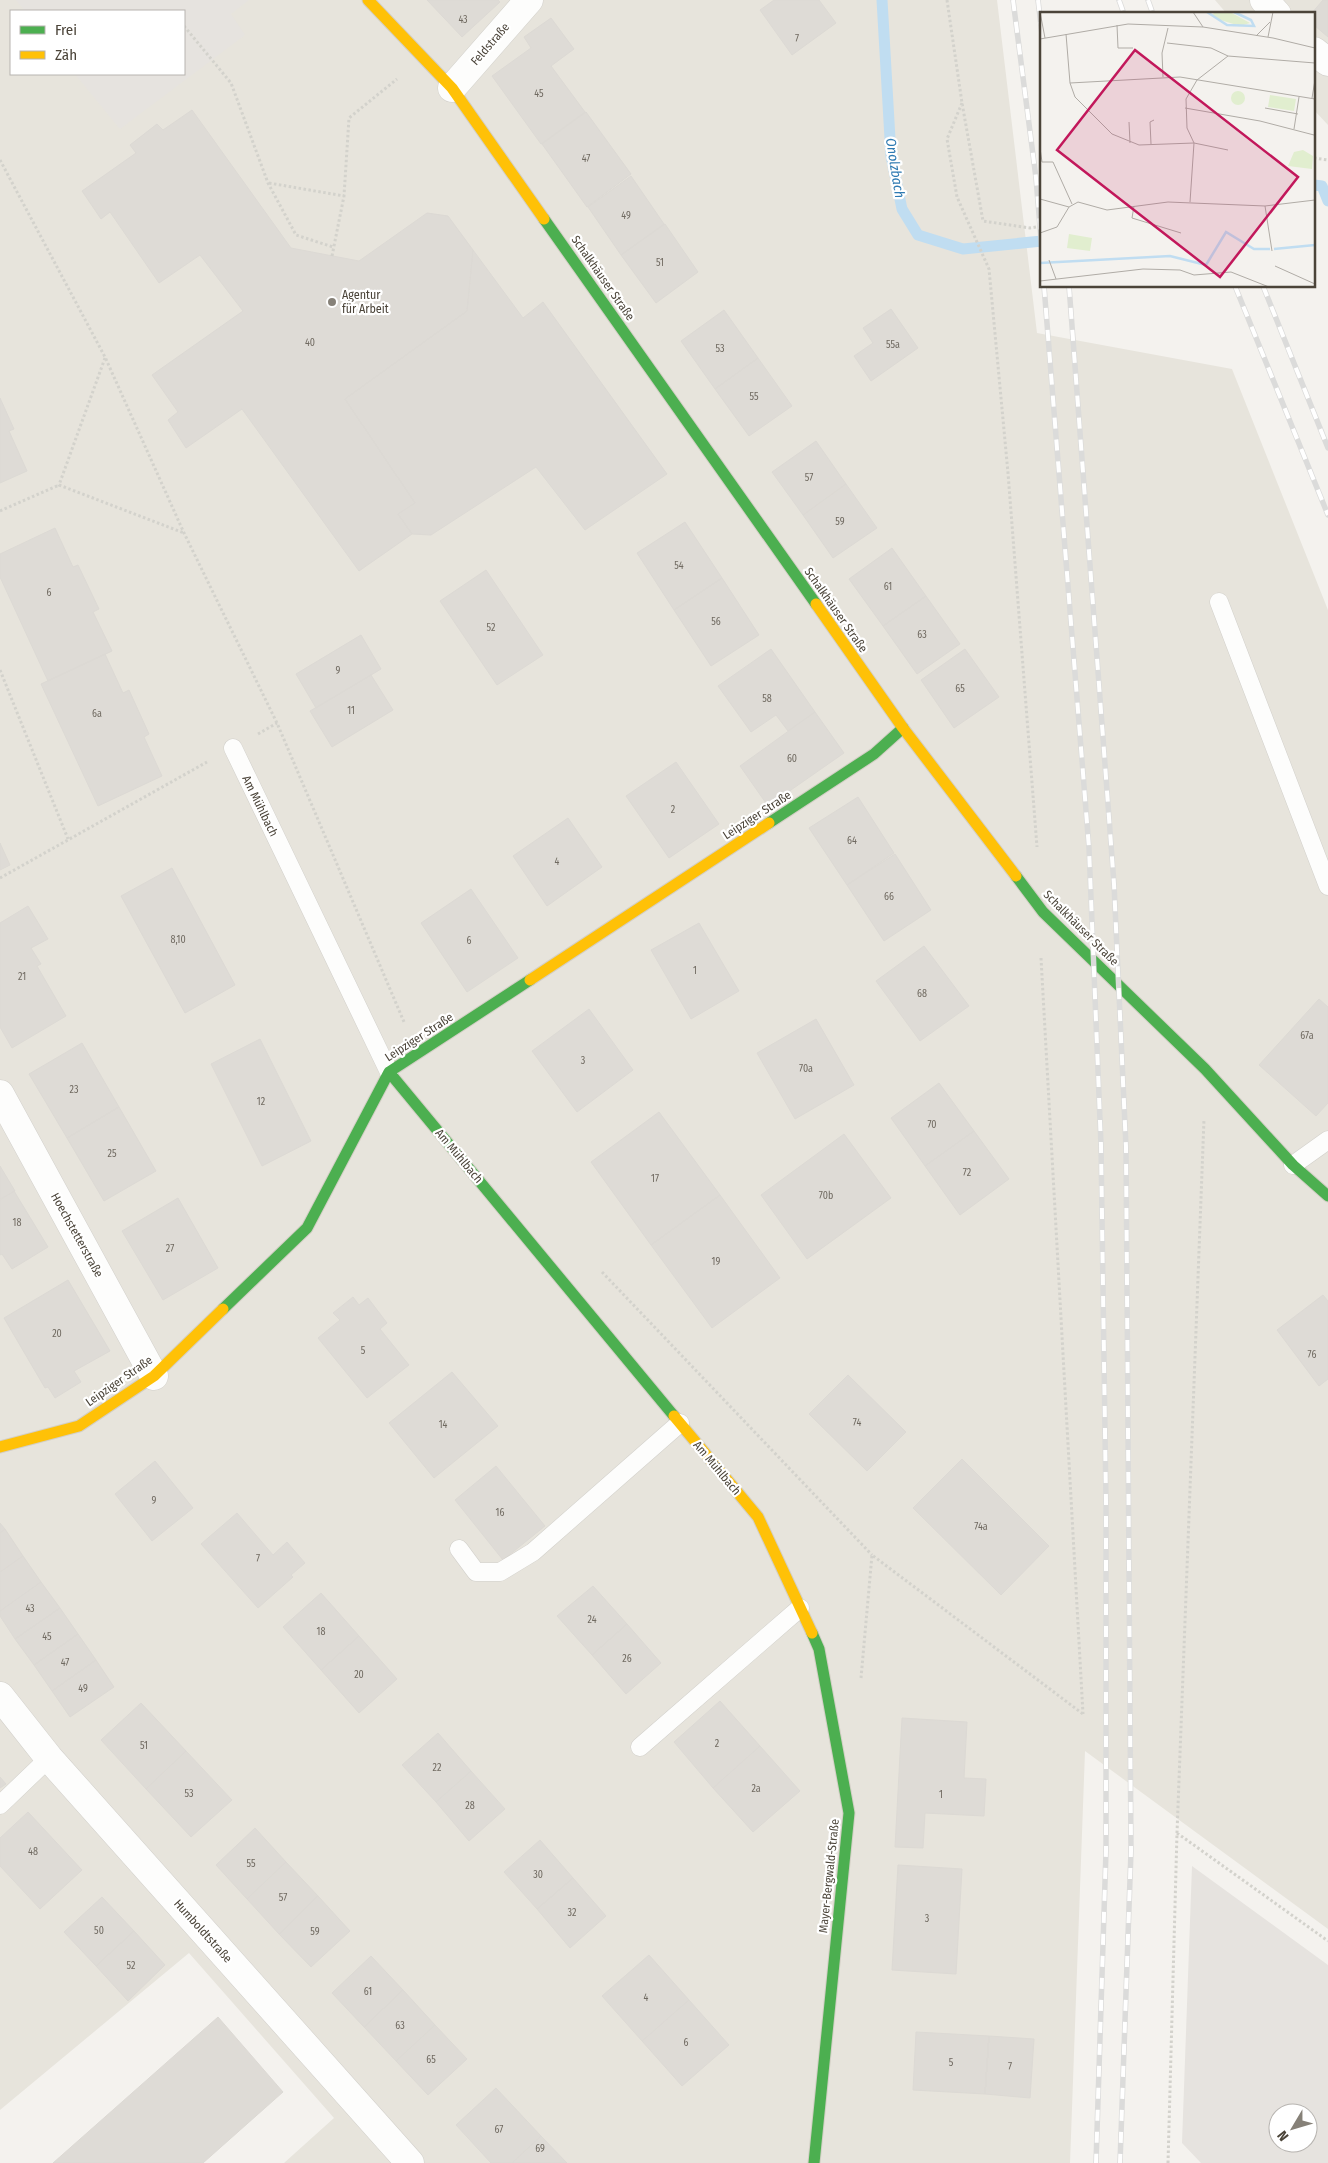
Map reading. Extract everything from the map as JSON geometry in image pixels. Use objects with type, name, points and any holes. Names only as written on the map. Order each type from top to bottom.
[{"type":"street","name":"Schalkhäuser Straße","points":[[368,0],[452,88],[903,728],[1043,912],[1205,1069],[1293,1165],[1328,1196]]},
{"type":"street","name":"Feldstraße","points":[[452,88],[529,0]]},
{"type":"street","points":[[1264,0],[1275,12]]},
{"type":"street","points":[[1316,53],[1328,62]]},
{"type":"street","name":"Leipziger Straße","points":[[0,1447],[79,1426],[154,1376],[307,1228],[389,1072],[418,1055],[874,754],[903,728]]},
{"type":"street","name":"Am Mühlbach","points":[[389,1072],[758,1517]]},
{"type":"street","name":"Hoechstetterstraße","points":[[0,1094],[154,1376]]},
{"type":"street","name":"Mayer-Bergwald-Straße","points":[[758,1517],[819,1649],[849,1813],[814,2163]]},
{"type":"street","name":"Humboldtstraße","points":[[0,1696],[49,1758],[410,2163]]},
{"type":"lane","points":[[1219,602],[1328,886]]},
{"type":"lane","name":"Am Mühlbach","points":[[232,748],[389,1072]]},
{"type":"lane","points":[[1293,1165],[1328,1140]]},
{"type":"lane","points":[[459,1549],[476,1572],[500,1572],[533,1552],[680,1423]]},
{"type":"lane","points":[[640,1747],[800,1608]]},
{"type":"lane","points":[[0,1805],[49,1758]]},
{"type":"path","points":[[947,0],[962,103],[983,221],[1030,228],[1040,226]]},
{"type":"path","points":[[185,27],[231,82],[268,183],[296,235],[333,247]]},
{"type":"path","points":[[332,256],[344,196],[349,118],[399,78],[427,60]]},
{"type":"path","points":[[962,103],[946,139],[957,197],[989,269],[1008,473],[1038,855]]},
{"type":"path","points":[[0,162],[105,357],[184,533],[277,723],[418,1055]]},
{"type":"path","points":[[268,183],[344,196]]},
{"type":"path","points":[[59,485],[105,357]]},
{"type":"path","points":[[0,511],[59,485],[184,533]]},
{"type":"path","points":[[0,670],[68,839]]},
{"type":"path","points":[[0,878],[277,723]]},
{"type":"path","points":[[595,1265],[872,1555],[1083,1714],[1041,956],[1043,912]]},
{"type":"path","points":[[1168,2163],[1177,1833],[1205,1111]]},
{"type":"path","points":[[860,1684],[872,1555]]},
{"type":"path","points":[[1177,1833],[1328,1941]]},
{"type":"shaded area","points":[[0,0],[997,0],[1037,333],[1232,369],[1328,610],[1328,1929],[1085,1751],[1070,2163],[284,2163],[334,2118],[189,1953],[0,2110]]},
{"type":"shaded area","points":[[16,0],[249,0],[231,14],[245,35],[120,129],[76,75],[185,75],[185,10],[24,10]]},
{"type":"shaded area","points":[[1215,0],[1328,0],[1328,125],[1316,112],[1316,12],[1225,12]]},
{"type":"shaded area","points":[[1192,1866],[1328,1965],[1328,2163],[1201,2163],[1182,2143]]},
{"type":"building","points":[[427,0],[498,0],[500,2],[462,37]]},
{"type":"building","points":[[774,0],[819,0],[836,23],[792,55],[760,10]]},
{"type":"building","points":[[1323,0],[1328,0],[1328,37],[1316,27],[1316,12],[1313,12]]},
{"type":"building","points":[[551,18],[574,49],[551,66],[585,112],[541,144],[492,76],[531,48],[524,37]]},
{"type":"building","name":"Agentur für Arbeit","points":[[192,110],[291,248],[359,261],[427,213],[448,216],[473,250],[467,311],[345,399],[415,503],[398,514],[412,534],[359,571],[242,409],[186,448],[168,420],[178,412],[152,375],[243,311],[200,255],[159,283],[110,212],[101,219],[82,191],[136,153],[130,145],[157,124],[163,130]]},
{"type":"building","points":[[586,112],[631,174],[587,207],[542,144]]},
{"type":"building","points":[[631,176],[664,224],[621,255],[588,207]]},
{"type":"building","points":[[665,224],[698,272],[656,303],[621,255]]},
{"type":"building","points":[[473,250],[523,318],[543,302],[667,474],[585,530],[536,467],[431,535],[412,534],[398,514],[415,503],[345,399],[467,311]]},
{"type":"building","points":[[891,309],[918,348],[871,381],[854,356],[873,343],[863,328]]},
{"type":"building","points":[[724,310],[758,358],[715,389],[681,341]]},
{"type":"building","points":[[758,358],[792,406],[749,436],[715,389]]},
{"type":"building","points":[[0,398],[14,429],[9,431],[27,471],[0,483]]},
{"type":"building","points":[[816,441],[846,484],[803,515],[772,472]]},
{"type":"building","points":[[846,484],[877,528],[833,558],[803,515]]},
{"type":"building","points":[[685,522],[722,578],[674,610],[637,553]]},
{"type":"building","points":[[55,528],[73,567],[78,565],[99,609],[93,612],[112,651],[48,681],[0,577],[0,554]]},
{"type":"building","points":[[892,548],[926,596],[883,626],[849,579]]},
{"type":"building","points":[[486,570],[543,655],[497,685],[440,601]]},
{"type":"building","points":[[722,578],[759,635],[711,666],[674,610]]},
{"type":"building","points":[[926,596],[960,644],[917,674],[883,626]]},
{"type":"building","points":[[361,635],[381,669],[316,708],[296,674]]},
{"type":"building","points":[[771,649],[815,712],[788,731],[776,715],[751,732],[718,686]]},
{"type":"building","points":[[965,649],[999,697],[954,728],[921,680]]},
{"type":"building","points":[[105,654],[123,693],[129,690],[149,734],[144,737],[162,776],[98,806],[41,684]]},
{"type":"building","points":[[371,675],[393,710],[332,747],[310,711]]},
{"type":"building","points":[[815,712],[844,753],[768,806],[740,766]]},
{"type":"building","points":[[676,762],[719,824],[669,858],[626,796]]},
{"type":"building","points":[[858,797],[894,853],[847,885],[809,828]]},
{"type":"building","points":[[568,818],[602,867],[547,906],[513,856]]},
{"type":"building","points":[[0,843],[10,865],[0,870]]},
{"type":"building","points":[[895,854],[931,910],[884,941],[847,885]]},
{"type":"building","points":[[172,868],[235,985],[185,1013],[121,896]]},
{"type":"building","points":[[471,889],[518,958],[467,992],[421,923]]},
{"type":"building","points":[[28,906],[48,939],[31,948],[41,964],[37,966],[66,1016],[12,1048],[0,1027],[0,923]]},
{"type":"building","points":[[699,923],[739,991],[691,1019],[651,950]]},
{"type":"building","points":[[924,946],[969,1006],[920,1041],[876,981]]},
{"type":"building","points":[[1319,999],[1328,1007],[1328,1103],[1316,1116],[1259,1065]]},
{"type":"building","points":[[589,1009],[633,1070],[577,1112],[532,1051]]},
{"type":"building","points":[[816,1019],[854,1085],[795,1119],[757,1053]]},
{"type":"building","points":[[260,1039],[311,1141],[262,1166],[211,1064]]},
{"type":"building","points":[[82,1043],[119,1107],[67,1138],[29,1074]]},
{"type":"building","points":[[939,1083],[974,1131],[925,1166],[891,1118]]},
{"type":"building","points":[[119,1107],[156,1171],[104,1201],[67,1138]]},
{"type":"building","points":[[659,1112],[720,1195],[651,1245],[591,1162]]},
{"type":"building","points":[[974,1131],[1009,1179],[960,1215],[925,1166]]},
{"type":"building","points":[[844,1134],[891,1198],[807,1259],[761,1195]]},
{"type":"building","points":[[0,1166],[15,1191],[0,1199]]},
{"type":"building","points":[[14,1191],[48,1247],[12,1269],[2,1254],[0,1255],[0,1200]]},
{"type":"building","points":[[720,1195],[780,1278],[712,1328],[651,1245]]},
{"type":"building","points":[[178,1198],[218,1268],[163,1300],[122,1231]]},
{"type":"building","points":[[68,1280],[110,1351],[74,1371],[81,1382],[55,1398],[48,1387],[45,1388],[4,1318]]},
{"type":"building","points":[[1323,1295],[1328,1301],[1328,1379],[1319,1386],[1277,1330]]},
{"type":"building","points":[[353,1297],[359,1305],[368,1298],[387,1323],[380,1329],[409,1365],[367,1398],[318,1338],[340,1320],[333,1313]]},
{"type":"building","points":[[452,1372],[498,1426],[434,1478],[389,1423]]},
{"type":"building","points":[[848,1375],[906,1432],[867,1471],[809,1414]]},
{"type":"building","points":[[962,1459],[1049,1546],[1001,1595],[913,1508]]},
{"type":"building","points":[[155,1461],[193,1508],[152,1541],[115,1494]]},
{"type":"building","points":[[496,1466],[545,1526],[503,1560],[455,1500]]},
{"type":"building","points":[[237,1513],[273,1555],[287,1542],[305,1563],[291,1575],[293,1577],[258,1608],[201,1544]]},
{"type":"building","points":[[0,1523],[5,1529],[0,1533]]},
{"type":"building","points":[[5,1529],[23,1556],[0,1572],[0,1533]]},
{"type":"building","points":[[23,1556],[41,1582],[0,1611],[0,1572]]},
{"type":"building","points":[[41,1582],[60,1608],[15,1639],[0,1616],[0,1611]]},
{"type":"building","points":[[593,1586],[627,1624],[592,1655],[557,1616]]},
{"type":"building","points":[[321,1593],[359,1636],[321,1670],[283,1627]]},
{"type":"building","points":[[60,1608],[78,1634],[34,1665],[15,1639]]},
{"type":"building","points":[[627,1624],[661,1663],[626,1694],[592,1655]]},
{"type":"building","points":[[78,1634],[96,1660],[52,1691],[34,1665]]},
{"type":"building","points":[[359,1636],[397,1679],[359,1713],[321,1670]]},
{"type":"building","points":[[96,1660],[114,1687],[70,1717],[52,1691]]},
{"type":"building","points":[[720,1701],[760,1746],[713,1788],[674,1742]]},
{"type":"building","points":[[141,1703],[186,1751],[146,1789],[101,1740]]},
{"type":"building","points":[[902,1718],[967,1722],[964,1778],[986,1779],[984,1816],[925,1813],[923,1848],[895,1847]]},
{"type":"building","points":[[438,1733],[471,1771],[436,1802],[402,1765]]},
{"type":"building","points":[[760,1746],[800,1791],[753,1832],[713,1788]]},
{"type":"building","points":[[186,1751],[232,1800],[191,1837],[146,1789]]},
{"type":"building","points":[[471,1771],[505,1809],[469,1841],[436,1802]]},
{"type":"building","points":[[0,1777],[6,1784],[0,1788]]},
{"type":"building","points":[[28,1812],[82,1870],[40,1909],[0,1866],[0,1838]]},
{"type":"building","points":[[255,1828],[286,1862],[247,1899],[216,1865]]},
{"type":"building","points":[[540,1840],[573,1878],[537,1909],[504,1872]]},
{"type":"building","points":[[286,1862],[318,1896],[279,1934],[247,1899]]},
{"type":"building","points":[[898,1865],[962,1869],[956,1974],[892,1970]]},
{"type":"building","points":[[573,1878],[606,1916],[570,1948],[537,1909]]},
{"type":"building","points":[[318,1896],[350,1931],[311,1967],[279,1934]]},
{"type":"building","points":[[102,1897],[134,1931],[96,1966],[64,1932]]},
{"type":"building","points":[[134,1931],[165,1965],[128,2001],[96,1966]]},
{"type":"building","points":[[649,1955],[689,2000],[642,2041],[602,1996]]},
{"type":"building","points":[[371,1956],[403,1990],[364,2027],[332,1993]]},
{"type":"building","points":[[403,1990],[435,2025],[396,2061],[364,2027]]},
{"type":"building","points":[[689,2000],[729,2045],[682,2086],[642,2041]]},
{"type":"building","points":[[218,2017],[283,2092],[203,2163],[53,2163]]},
{"type":"building","points":[[435,2025],[467,2059],[428,2095],[396,2061]]},
{"type":"building","points":[[916,2032],[989,2036],[985,2094],[913,2090]]},
{"type":"building","points":[[989,2036],[1034,2039],[1030,2098],[985,2094]]},
{"type":"building","points":[[496,2088],[541,2136],[512,2163],[491,2163],[456,2125]]},
{"type":"building","points":[[541,2136],[567,2163],[512,2163]]},
{"type":"waterway","name":"Onolzbach","points":[[882,0],[891,156],[902,209],[918,235],[963,249],[1040,241]]},
{"type":"waterway","name":"Onolzbach","points":[[1316,185],[1322,186],[1328,201]]},
{"type":"railway","points":[[1013,0],[1036,178],[1040,227]]},
{"type":"railway","points":[[1038,0],[1040,17]]},
{"type":"railway","points":[[1119,0],[1123,12]]},
{"type":"railway","points":[[1148,0],[1152,12]]},
{"type":"railway","points":[[1044,288],[1089,848],[1101,1145],[1106,1502],[1106,1851],[1096,2163]]},
{"type":"railway","points":[[1069,288],[1114,884],[1126,1147],[1131,1851],[1120,2163]]},
{"type":"railway","points":[[1236,288],[1328,515]]},
{"type":"railway","points":[[1264,288],[1328,448]]},
{"type":"traffic: fast","points":[[544,219],[816,604]]},
{"type":"traffic: fast","points":[[769,823],[874,754],[903,728]]},
{"type":"traffic: fast","points":[[1016,876],[1043,912],[1205,1069],[1293,1165],[1328,1196]]},
{"type":"traffic: fast","points":[[223,1309],[307,1228],[389,1072],[530,980]]},
{"type":"traffic: fast","points":[[389,1072],[674,1416]]},
{"type":"traffic: fast","points":[[812,1633],[819,1649],[849,1813],[814,2163]]},
{"type":"traffic: slow","points":[[368,0],[452,88],[544,219]]},
{"type":"traffic: slow","points":[[816,604],[903,728],[1016,876]]},
{"type":"traffic: slow","points":[[530,980],[769,823]]},
{"type":"traffic: slow","points":[[0,1447],[79,1426],[154,1376],[223,1309]]},
{"type":"traffic: slow","points":[[674,1416],[758,1517],[812,1633]]},
{"type":"place","name":"Agentur für Arbeit","points":[[332,302]]}]
